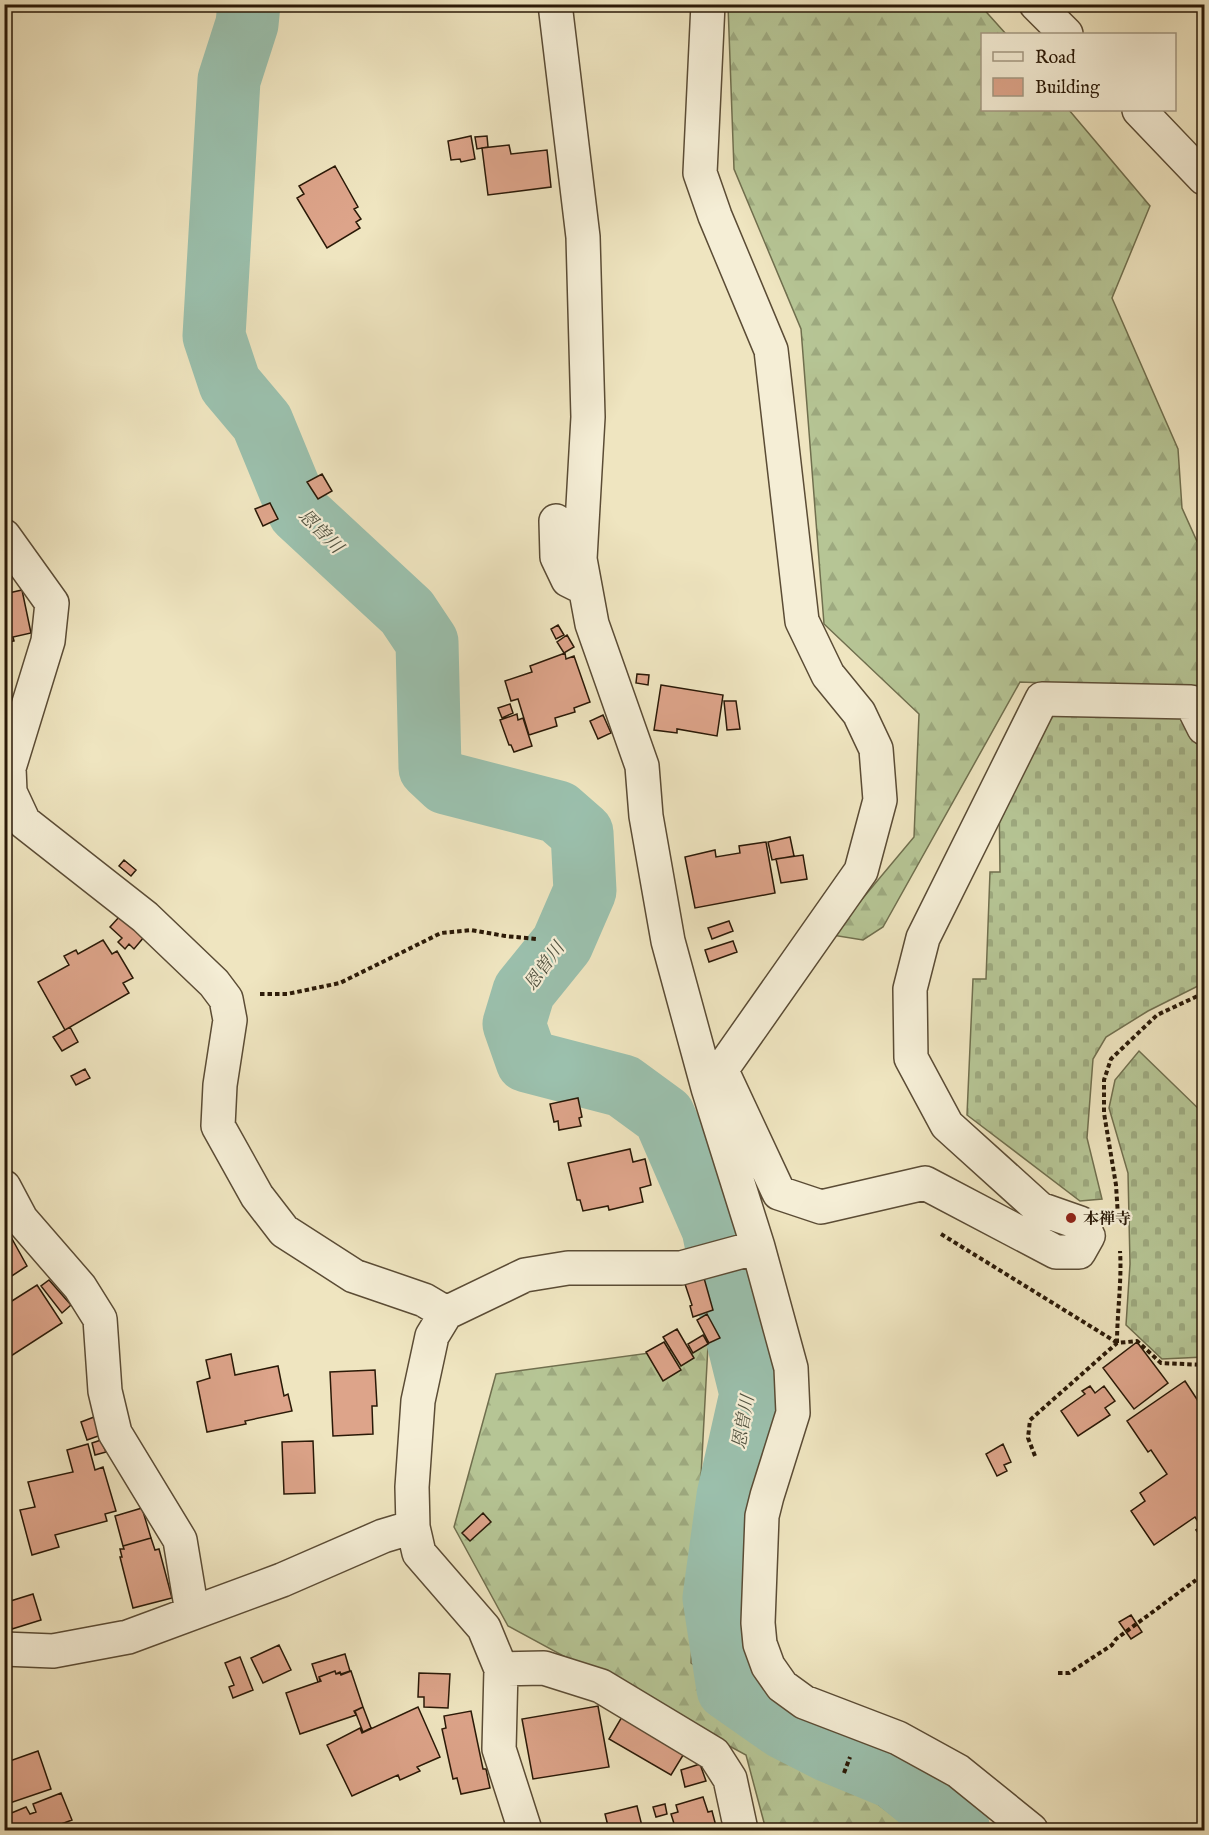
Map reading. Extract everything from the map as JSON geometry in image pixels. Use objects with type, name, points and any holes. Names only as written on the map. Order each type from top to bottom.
[{"type":"street","points":[[555,4],[583,237],[588,417],[580,559],[585,588],[592,624],[642,766],[646,816],[669,941],[715,1079],[749,1250],[791,1368],[793,1413],[762,1516],[758,1623],[760,1644],[768,1666],[782,1686],[804,1702],[898,1738],[958,1771],[1031,1830]]},
{"type":"street","points":[[708,4],[700,173],[715,216],[771,350],[802,621],[828,675],[859,713],[876,749],[880,800],[861,871],[715,1079]]},
{"type":"street","points":[[1036,4],[1065,33]]},
{"type":"street","points":[[1140,111],[1204,178]]},
{"type":"street","points":[[555,521],[557,557],[568,580],[585,588]]},
{"type":"street","points":[[4,536],[52,603],[48,641],[9,768],[10,792],[24,822],[145,917],[214,983],[226,999],[231,1020],[220,1085],[218,1126],[257,1196],[284,1231],[354,1275],[424,1300],[446,1313]]},
{"type":"street","points":[[715,1079],[779,1193],[820,1207],[925,1183],[1056,1252],[1078,1252],[1088,1236],[1080,1223],[1041,1209],[947,1125],[911,1058],[910,989],[923,938],[1042,699],[1191,702],[1204,728]]},
{"type":"street","points":[[4,1187],[21,1219],[80,1287],[100,1318],[105,1391],[115,1433],[180,1540],[192,1612]]},
{"type":"street","points":[[525,1830],[499,1749],[501,1669],[484,1628],[419,1553],[413,1527],[412,1487],[418,1401],[432,1336],[446,1313],[525,1275],[568,1268],[681,1268],[749,1250]]},
{"type":"street","points":[[4,1648],[53,1651],[128,1637],[282,1580],[382,1536],[413,1527]]},
{"type":"street","points":[[501,1669],[544,1668],[601,1686],[714,1754],[730,1779],[741,1830]]},
{"type":"path","points":[[264,994],[286,994],[340,983],[441,933],[471,930],[536,939]]},
{"type":"path","points":[[1118,1219],[1116,1185],[1104,1113],[1104,1080],[1111,1059],[1157,1015],[1204,993]]},
{"type":"path","points":[[938,1232],[1117,1343]]},
{"type":"path","points":[[1117,1343],[1121,1270],[1119,1241]]},
{"type":"path","points":[[1035,1455],[1028,1438],[1030,1420],[1117,1343],[1137,1341],[1161,1363],[1204,1365]]},
{"type":"path","points":[[1058,1673],[1069,1673],[1112,1645],[1116,1639],[1196,1580]]},
{"type":"green space","points":[[728,5],[980,5],[1005,33],[981,33],[981,111],[1070,111],[1150,206],[1112,298],[1178,449],[1182,508],[1204,557],[1204,689],[1020,682],[883,927],[863,940],[832,935],[914,837],[919,714],[824,624],[801,329],[734,169]]},
{"type":"green space","points":[[1046,707],[1183,707],[1204,745],[1204,983],[1148,1011],[1106,1037],[1093,1059],[1087,1138],[1102,1199],[1080,1201],[967,1115],[973,979],[986,979],[990,872],[1000,872],[999,792]]},
{"type":"green space","points":[[1139,1051],[1204,1114],[1204,1357],[1162,1359],[1126,1325],[1130,1264],[1128,1173],[1109,1108],[1115,1080]]},
{"type":"green space","points":[[708,1345],[691,1663],[912,1830],[766,1830],[746,1755],[508,1626],[454,1527],[496,1374]]},
{"type":"building","points":[[471,136],[475,159],[461,162],[460,159],[451,160],[448,141]]},
{"type":"building","points":[[487,136],[488,147],[477,149],[475,137]]},
{"type":"building","points":[[509,145],[511,154],[547,150],[551,187],[488,195],[482,148]]},
{"type":"building","points":[[335,166],[358,207],[354,209],[361,219],[356,222],[360,228],[327,248],[297,198],[304,194],[299,186]]},
{"type":"building","points":[[322,474],[332,491],[318,499],[307,482]]},
{"type":"building","points":[[270,503],[278,519],[263,526],[255,509]]},
{"type":"building","points":[[22,590],[31,633],[13,637],[14,641],[4,643],[4,594]]},
{"type":"building","points":[[558,625],[564,635],[556,639],[551,629]]},
{"type":"building","points":[[567,635],[574,647],[564,653],[557,642]]},
{"type":"building","points":[[565,653],[566,659],[574,656],[590,702],[574,708],[575,712],[555,718],[557,726],[529,735],[518,699],[511,701],[505,681],[532,672],[530,666]]},
{"type":"building","points":[[637,674],[649,675],[648,685],[636,683]]},
{"type":"building","points":[[661,685],[723,695],[717,736],[677,729],[677,733],[654,730]]},
{"type":"building","points":[[724,701],[736,701],[740,729],[727,730]]},
{"type":"building","points":[[510,704],[513,713],[502,718],[498,708]]},
{"type":"building","points":[[517,714],[518,720],[523,718],[532,746],[514,752],[500,720]]},
{"type":"building","points":[[603,715],[611,733],[598,739],[590,721]]},
{"type":"building","points":[[790,837],[794,856],[772,860],[768,842]]},
{"type":"building","points":[[766,842],[775,893],[695,908],[685,857],[715,850],[716,857],[740,853],[739,846]]},
{"type":"building","points":[[803,855],[807,879],[781,883],[776,859]]},
{"type":"building","points":[[124,860],[136,870],[131,876],[119,866]]},
{"type":"building","points":[[120,916],[144,937],[134,949],[129,944],[125,949],[118,942],[122,938],[110,927]]},
{"type":"building","points":[[729,921],[733,931],[712,939],[708,928]]},
{"type":"building","points":[[103,940],[112,954],[117,951],[133,978],[123,983],[129,993],[65,1030],[38,982],[69,965],[64,956],[76,950],[78,954]]},
{"type":"building","points":[[733,941],[737,952],[709,962],[705,950]]},
{"type":"building","points":[[70,1027],[78,1042],[62,1051],[53,1037]]},
{"type":"building","points":[[85,1069],[90,1078],[76,1085],[71,1076]]},
{"type":"building","points":[[578,1098],[582,1117],[579,1118],[581,1126],[559,1130],[558,1121],[554,1122],[550,1104]]},
{"type":"building","points":[[630,1149],[633,1162],[645,1159],[651,1185],[640,1188],[643,1202],[609,1210],[608,1206],[583,1211],[580,1200],[577,1200],[568,1163]]},
{"type":"building","points":[[6,1228],[27,1266],[4,1281],[4,1229]]},
{"type":"building","points":[[704,1278],[713,1310],[693,1317],[690,1306],[692,1305],[685,1284]]},
{"type":"building","points":[[49,1280],[71,1305],[62,1313],[41,1286]]},
{"type":"building","points":[[37,1285],[62,1323],[11,1356],[4,1347],[4,1306]]},
{"type":"building","points":[[707,1314],[720,1338],[709,1343],[697,1320]]},
{"type":"building","points":[[677,1329],[694,1358],[681,1366],[663,1337]]},
{"type":"building","points":[[703,1335],[708,1344],[693,1353],[688,1344]]},
{"type":"building","points":[[664,1342],[681,1370],[663,1381],[646,1352]]},
{"type":"building","points":[[1137,1342],[1168,1383],[1134,1409],[1103,1368]]},
{"type":"building","points":[[231,1354],[235,1375],[278,1366],[284,1396],[288,1394],[292,1411],[207,1432],[197,1382],[210,1378],[206,1360]]},
{"type":"building","points":[[375,1370],[377,1406],[372,1406],[373,1434],[333,1436],[330,1372]]},
{"type":"building","points":[[1185,1381],[1204,1410],[1204,1542],[1196,1530],[1201,1526],[1195,1517],[1154,1545],[1131,1511],[1145,1501],[1140,1493],[1167,1474],[1151,1450],[1148,1452],[1127,1421]]},
{"type":"building","points":[[1090,1386],[1095,1393],[1104,1386],[1115,1401],[1105,1408],[1110,1415],[1078,1436],[1061,1411],[1085,1394],[1082,1391]]},
{"type":"building","points":[[94,1417],[101,1435],[87,1440],[81,1422]]},
{"type":"building","points":[[101,1440],[106,1452],[95,1455],[92,1443]]},
{"type":"building","points":[[313,1441],[315,1493],[284,1494],[282,1442]]},
{"type":"building","points":[[88,1444],[95,1470],[103,1467],[116,1511],[105,1514],[107,1521],[55,1535],[59,1547],[32,1555],[20,1510],[35,1507],[28,1482],[73,1472],[67,1450]]},
{"type":"building","points":[[1003,1444],[1011,1462],[1004,1465],[1007,1471],[997,1476],[986,1454]]},
{"type":"building","points":[[142,1508],[151,1538],[123,1546],[115,1516]]},
{"type":"building","points":[[483,1513],[491,1522],[470,1541],[462,1533]]},
{"type":"building","points":[[151,1538],[155,1550],[159,1549],[172,1598],[133,1608],[120,1549],[124,1549],[123,1546]]},
{"type":"building","points":[[33,1594],[41,1620],[12,1629],[4,1603]]},
{"type":"building","points":[[1131,1615],[1142,1632],[1131,1639],[1119,1622]]},
{"type":"building","points":[[279,1645],[291,1670],[263,1683],[251,1658]]},
{"type":"building","points":[[345,1654],[350,1671],[336,1674],[335,1671],[319,1677],[318,1682],[312,1664]]},
{"type":"building","points":[[240,1657],[253,1690],[233,1698],[229,1687],[234,1685],[225,1663]]},
{"type":"building","points":[[335,1671],[336,1674],[341,1675],[351,1671],[363,1707],[354,1711],[356,1715],[300,1734],[286,1693],[321,1681],[319,1677]]},
{"type":"building","points":[[419,1673],[450,1674],[448,1708],[424,1707],[424,1697],[418,1697]]},
{"type":"building","points":[[598,1706],[609,1767],[533,1779],[522,1719]]},
{"type":"building","points":[[363,1707],[371,1728],[363,1732],[355,1711]]},
{"type":"building","points":[[418,1707],[440,1757],[417,1767],[420,1771],[400,1780],[398,1775],[352,1796],[327,1745],[360,1728],[362,1733]]},
{"type":"building","points":[[471,1711],[483,1769],[486,1769],[490,1788],[461,1794],[457,1778],[453,1779],[442,1729],[446,1728],[444,1716]]},
{"type":"building","points":[[623,1715],[685,1752],[671,1775],[609,1739]]},
{"type":"building","points":[[38,1751],[51,1789],[4,1805],[4,1763]]},
{"type":"building","points":[[700,1764],[706,1781],[685,1787],[681,1770]]},
{"type":"building","points":[[61,1793],[72,1820],[45,1830],[4,1830],[4,1816],[26,1807],[30,1814],[36,1812],[33,1804]]},
{"type":"building","points":[[703,1797],[708,1812],[712,1811],[717,1830],[676,1830],[671,1814],[678,1812],[676,1805]]},
{"type":"building","points":[[665,1804],[667,1814],[656,1817],[653,1807]]},
{"type":"building","points":[[637,1806],[643,1830],[609,1830],[605,1814]]},
{"type":"waterway","name":"恩曽川","points":[[249,4],[247,24],[229,80],[214,336],[230,384],[262,422],[299,512],[407,612],[427,642],[430,768],[446,783],[558,812],[582,833],[585,891],[562,944],[524,991],[514,1024],[527,1061],[623,1086],[664,1116],[713,1229],[751,1394],[728,1496],[714,1598],[728,1689],[784,1728],[829,1751],[894,1778],[959,1830]]},
{"type":"place","name":"本禅寺","points":[[1071,1218]]}]
